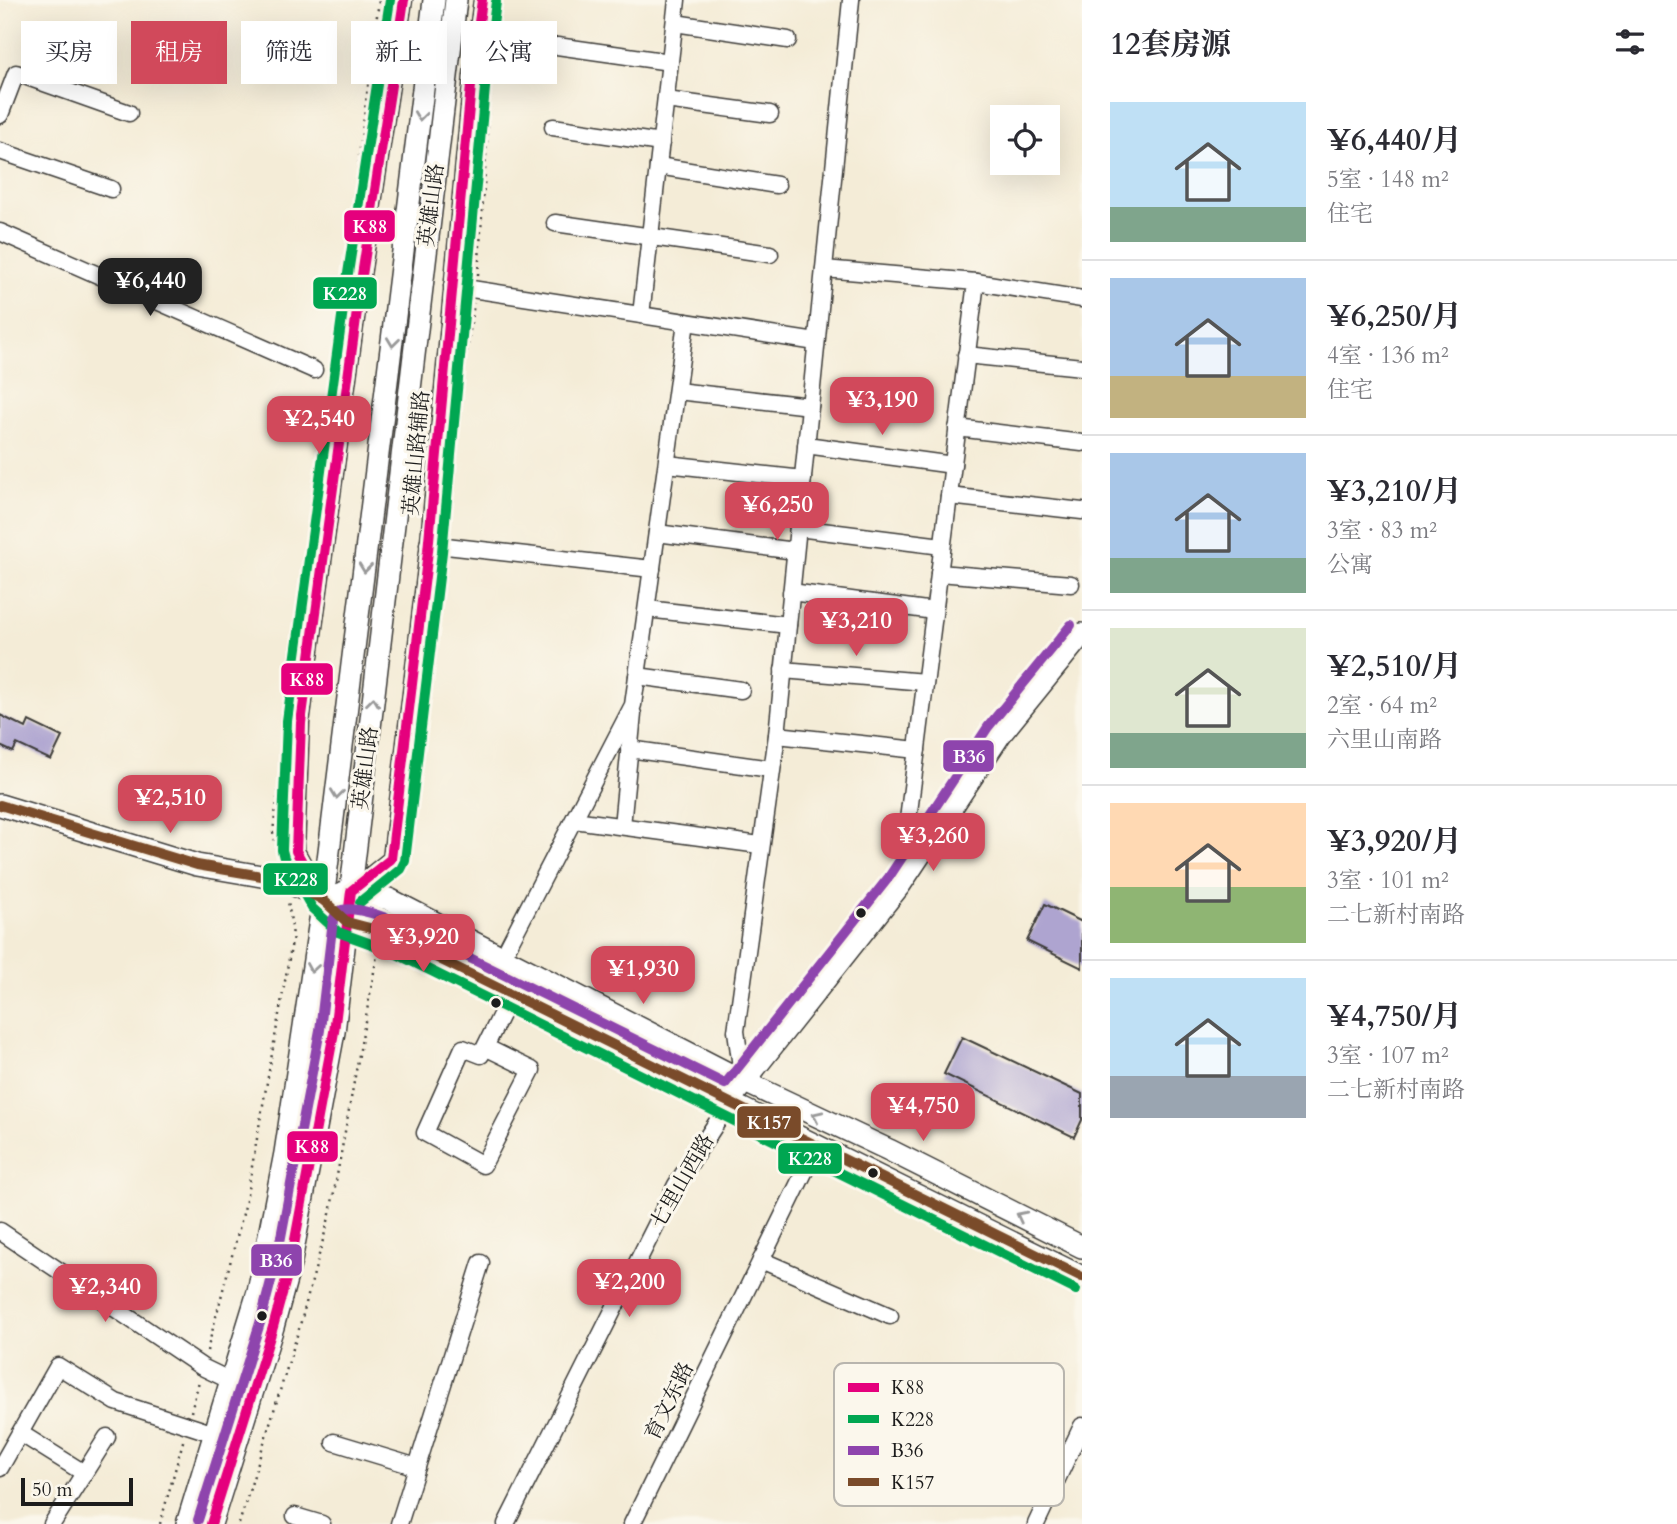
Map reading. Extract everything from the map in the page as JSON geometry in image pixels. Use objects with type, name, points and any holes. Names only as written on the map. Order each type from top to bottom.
[{"type":"main road","name":"英雄山路","points":[[187,1524],[258,1292],[285,1153],[323,900],[434,0]]},
{"type":"main road","name":"英雄山路","points":[[211,1524],[291,1261],[334,1032],[456,0]]},
{"type":"main road","name":"七里山西路","points":[[730,1102],[743,1081],[900,885],[1000,735],[1082,634]]},
{"type":"main road","points":[[0,805],[197,865],[285,880],[323,900],[347,922],[389,934],[1082,1277]]},
{"type":"main road","points":[[323,900],[351,891],[389,899],[743,1081],[889,1150],[1082,1247]]},
{"type":"street","points":[[323,900],[296,851],[301,723],[361,282],[404,0]]},
{"type":"street","name":"英雄山路辅路","points":[[351,891],[391,859],[428,544],[471,75],[482,0]]},
{"type":"street","points":[[641,315],[677,0]]},
{"type":"street","points":[[743,1081],[736,1031],[777,735],[851,0]]},
{"type":"street","points":[[675,23],[788,40]]},
{"type":"street","points":[[557,46],[670,62]]},
{"type":"street","points":[[0,116],[16,73],[129,113]]},
{"type":"street","points":[[666,100],[770,114]]},
{"type":"street","points":[[553,127],[661,143]]},
{"type":"street","points":[[0,151],[111,189]]},
{"type":"street","points":[[658,166],[777,185]]},
{"type":"street","points":[[555,223],[770,254]]},
{"type":"street","points":[[0,232],[314,370]]},
{"type":"street","points":[[824,269],[976,282],[1082,299]]},
{"type":"street","points":[[900,885],[976,282]]},
{"type":"street","points":[[452,286],[816,342]]},
{"type":"street","points":[[622,826],[637,676],[686,322]]},
{"type":"street","points":[[966,355],[1082,367]]},
{"type":"street","points":[[677,391],[810,406]]},
{"type":"street","points":[[957,428],[1082,443]]},
{"type":"street","points":[[806,445],[953,466]]},
{"type":"street","points":[[667,464],[803,479]]},
{"type":"street","points":[[948,496],[1082,511]]},
{"type":"street","points":[[797,527],[942,546]]},
{"type":"street","points":[[657,533],[795,551]]},
{"type":"street","points":[[428,544],[652,569]]},
{"type":"street","points":[[939,573],[1071,584]]},
{"type":"street","points":[[791,592],[934,611]]},
{"type":"street","points":[[647,609],[788,625]]},
{"type":"street","points":[[783,670],[925,682]]},
{"type":"street","points":[[637,676],[741,690]]},
{"type":"street","points":[[502,958],[634,705]]},
{"type":"street","points":[[777,735],[917,750]]},
{"type":"street","points":[[629,749],[771,769]]},
{"type":"street","points":[[574,820],[760,845]]},
{"type":"street","points":[[485,1047],[532,1070],[484,1165],[425,1133],[463,1048],[481,1055],[510,995],[524,969]]},
{"type":"street","name":"七里山西路","points":[[506,1524],[676,1185],[730,1102]]},
{"type":"street","name":"育文东路","points":[[632,1524],[817,1146]]},
{"type":"street","points":[[0,1231],[202,1367],[231,1381]]},
{"type":"street","points":[[761,1260],[890,1317]]},
{"type":"street","points":[[399,1524],[481,1263]]},
{"type":"street","points":[[0,1468],[58,1366],[116,1402],[215,1434]]},
{"type":"street","points":[[1064,1464],[1082,1426]]},
{"type":"street","points":[[20,1433],[84,1473]]},
{"type":"street","points":[[52,1524],[107,1437]]},
{"type":"street","points":[[334,1442],[417,1467]]},
{"type":"street","points":[[1036,1524],[1044,1506]]},
{"type":"street","points":[[295,1516],[322,1524]]},
{"type":"building","points":[[0,715],[26,728],[29,721],[62,737],[51,760],[17,744],[13,752],[0,746]]},
{"type":"building","points":[[1045,904],[1082,922],[1082,968],[1027,941]]},
{"type":"building","points":[[962,1037],[1082,1094],[1082,1120],[1074,1137],[944,1074]]},
{"type":"transit line","name":"K228","points":[[390,0],[347,280],[287,721],[282,850],[284,858],[312,908],[338,932],[391,951],[1076,1290]]},
{"type":"transit line","name":"K88","points":[[323,900],[296,851],[301,723],[361,282],[404,0]]},
{"type":"transit line","name":"K88","points":[[211,1524],[291,1261],[334,1032],[351,891],[391,859],[428,551],[472,75],[482,0]]},
{"type":"transit line","name":"K228","points":[[360,902],[401,869],[405,861],[442,552],[486,77],[496,2]]},
{"type":"transit line","name":"B36","points":[[198,1520],[260,1323],[277,1258],[320,1030],[333,920],[337,912],[360,910],[403,925],[725,1084],[889,877],[988,727],[1071,625]]},
{"type":"transit line","name":"K157","points":[[0,805],[197,865],[285,880],[323,900],[347,922],[397,938],[1082,1277]]}]
